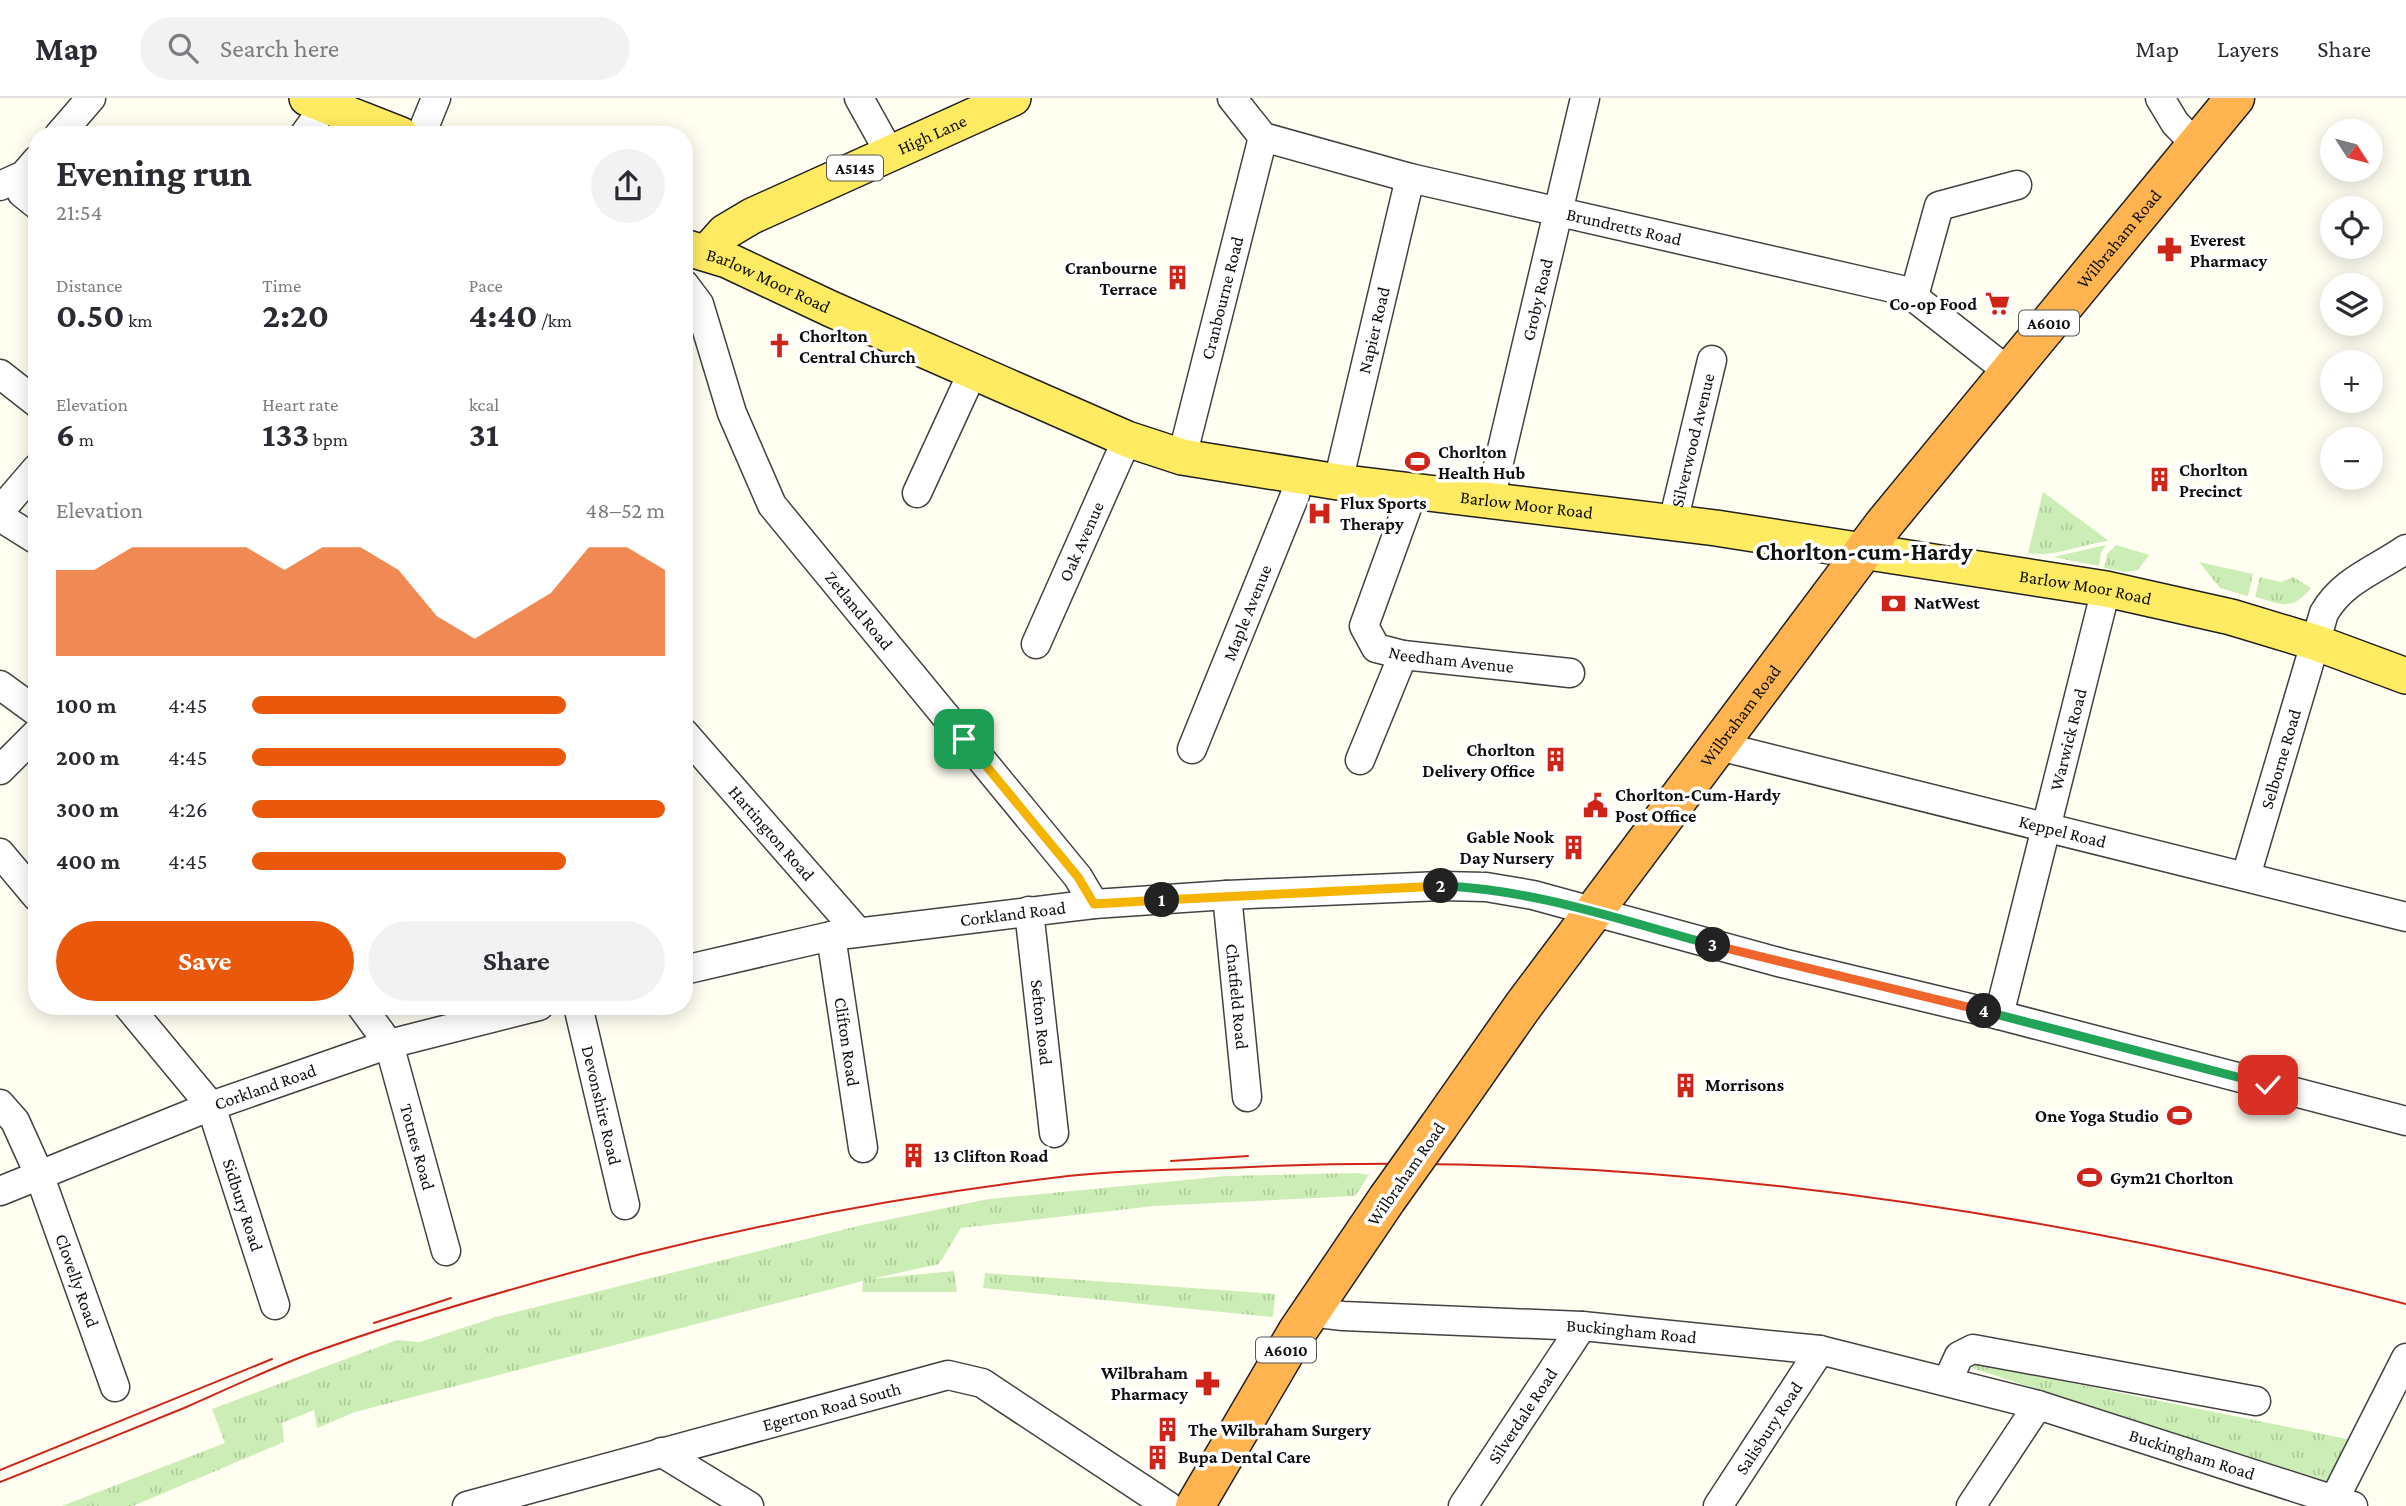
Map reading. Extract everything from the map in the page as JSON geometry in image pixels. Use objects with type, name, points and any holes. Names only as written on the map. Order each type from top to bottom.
[{"type":"highway","name":"Wilbraham Road","points":[[1195,1506],[1314,1307],[1387,1199],[1593,913],[1864,550],[2235,98]]},
{"type":"main road","name":"High Lane","points":[[696,250],[752,216],[1013,98]]},
{"type":"main road","points":[[316,102],[378,126]]},
{"type":"main road","name":"Barlow Moor Road","points":[[696,250],[974,369],[1127,439],[1182,457],[1338,482],[1673,522],[2106,589],[2231,617],[2317,643],[2406,676]]},
{"type":"street","points":[[67,126],[91,98]]},
{"type":"street","points":[[425,126],[436,98]]},
{"type":"street","points":[[859,98],[889,152]]},
{"type":"street","points":[[1231,98],[1263,138]]},
{"type":"street","name":"Groby Road","points":[[1490,500],[1585,98]]},
{"type":"street","points":[[2160,98],[2175,123],[2196,145]]},
{"type":"street","points":[[307,126],[316,102]]},
{"type":"street","name":"Brundretts Road","points":[[1263,138],[1410,178],[1882,285],[1914,296],[2009,372]]},
{"type":"street","name":"Cranbourne Road","points":[[1182,457],[1263,138]]},
{"type":"street","points":[[20,195],[24,175],[28,170]]},
{"type":"street","name":"Napier Road","points":[[1338,482],[1410,178]]},
{"type":"street","points":[[1914,296],[1938,206],[2017,185]]},
{"type":"street","name":"Zetland Road","points":[[693,296],[699,304],[732,413],[772,505],[1078,877],[1094,904]]},
{"type":"street","name":"Silverwood Avenue","points":[[1673,522],[1712,360]]},
{"type":"street","points":[[917,493],[974,369]]},
{"type":"street","points":[[0,374],[28,396]]},
{"type":"street","name":"Oak Avenue","points":[[1036,644],[1127,439]]},
{"type":"street","name":"Maple Avenue","points":[[1192,749],[1295,495],[1298,476]]},
{"type":"street","points":[[0,511],[28,478]]},
{"type":"street","name":"Needham Avenue","points":[[1413,491],[1364,625],[1377,648],[1403,655],[1570,674]]},
{"type":"street","points":[[0,517],[28,534]]},
{"type":"street","name":"Selborne Road","points":[[2246,876],[2324,613],[2334,595],[2406,549]]},
{"type":"street","name":"Warwick Road","points":[[1998,1015],[2048,827],[2106,589]]},
{"type":"street","points":[[1360,760],[1403,655]]},
{"type":"street","points":[[0,685],[28,705]]},
{"type":"street","points":[[0,770],[28,742]]},
{"type":"street","name":"Hartington Road","points":[[693,744],[844,934]]},
{"type":"street","name":"Keppel Road","points":[[1718,746],[2406,917]]},
{"type":"street","points":[[0,853],[28,886]]},
{"type":"street","name":"Corkland Road","points":[[693,968],[844,934],[1094,904],[1227,895],[1441,886],[1486,887],[1533,895],[1782,963],[1998,1015],[2406,1121]]},
{"type":"street","name":"Chatfield Road","points":[[1227,895],[1247,1097]]},
{"type":"street","name":"Sefton Road","points":[[1029,911],[1054,1133]]},
{"type":"street","name":"Clifton Road","points":[[844,934],[863,1148]]},
{"type":"street","points":[[135,1015],[211,1106]]},
{"type":"street","points":[[367,1015],[390,1044]]},
{"type":"street","name":"Corkland Road","points":[[0,1191],[211,1106],[390,1044],[503,1015]]},
{"type":"street","name":"Devonshire Road","points":[[580,1015],[625,1205]]},
{"type":"street","name":"Totnes Road","points":[[390,1044],[446,1251]]},
{"type":"street","name":"Clovelly Road","points":[[0,1104],[15,1121],[39,1174],[115,1387]]},
{"type":"street","name":"Sidbury Road","points":[[211,1106],[275,1305]]},
{"type":"street","name":"Buckingham Road","points":[[1314,1307],[1326,1314],[1343,1316],[1582,1326],[1820,1350],[2039,1405],[2339,1504]]},
{"type":"street","name":"Silverdale Road","points":[[1464,1506],[1582,1326]]},
{"type":"street","points":[[1948,1380],[1959,1356],[1973,1349],[2256,1401]]},
{"type":"street","name":"Salisbury Road","points":[[1718,1506],[1820,1350]]},
{"type":"street","points":[[2339,1504],[2403,1363]]},
{"type":"street","name":"Egerton Road South","points":[[467,1506],[948,1375],[982,1383],[1168,1506]]},
{"type":"street","points":[[1971,1506],[2039,1405]]},
{"type":"street","points":[[661,1452],[749,1506]]},
{"type":"green space","points":[[2043,492],[2109,541],[2048,554],[2028,553]]},
{"type":"green space","points":[[2106,545],[2101,552],[2099,566],[2053,557]]},
{"type":"green space","points":[[2116,545],[2149,555],[2138,570],[2125,572],[2104,568],[2107,554]]},
{"type":"green space","points":[[2199,562],[2253,574],[2248,596],[2220,588]]},
{"type":"green space","points":[[2260,577],[2281,582],[2293,577],[2311,588],[2298,601],[2279,604],[2255,597]]},
{"type":"green space","points":[[1369,1175],[1355,1196],[1154,1206],[961,1228],[939,1264],[871,1279],[954,1271],[957,1292],[862,1292],[863,1281],[355,1412],[317,1428],[314,1410],[282,1423],[284,1442],[133,1506],[62,1506],[225,1443],[212,1409],[397,1340],[420,1342],[496,1317],[862,1225],[989,1199],[1226,1176]]},
{"type":"green space","points":[[985,1273],[1275,1294],[1273,1317],[983,1288]]},
{"type":"green space","points":[[1973,1363],[2352,1440],[2330,1484],[1972,1368]]},
{"type":"tram line","points":[[1171,1161],[1248,1156]]},
{"type":"tram line","points":[[0,1482],[309,1354],[432,1313],[557,1276],[694,1241],[853,1208],[1014,1183],[1108,1172],[1378,1164],[1526,1166],[1674,1176],[1822,1191],[1970,1212],[2116,1238],[2262,1269],[2406,1304]]},
{"type":"tram line","points":[[374,1323],[451,1298]]},
{"type":"tram line","points":[[0,1470],[272,1359]]},
{"type":"place","name":"Everest Pharmacy","points":[[2170,250]]},
{"type":"place","name":"Cranbourne Terrace","points":[[1177,278]]},
{"type":"place","name":"Co-op Food","points":[[1997,304]]},
{"type":"place","name":"Chorlton Central Church","points":[[779,346]]},
{"type":"place","name":"Chorlton Health Hub","points":[[1418,462]]},
{"type":"place","name":"Chorlton Precinct","points":[[2159,480]]},
{"type":"place","name":"Flux Sports Therapy","points":[[1320,513]]},
{"type":"place","name":"NatWest","points":[[1894,603]]},
{"type":"place","name":"Chorlton Delivery Office","points":[[1555,760]]},
{"type":"place","name":"Chorlton-Cum-Hardy Post Office","points":[[1595,805]]},
{"type":"place","name":"Gable Nook Day Nursery","points":[[1574,847]]},
{"type":"place","name":"Morrisons","points":[[1685,1085]]},
{"type":"place","name":"One Yoga Studio","points":[[2179,1116]]},
{"type":"place","name":"13 Clifton Road","points":[[914,1156]]},
{"type":"place","name":"Gym21 Chorlton","points":[[2090,1178]]},
{"type":"place","name":"Wilbraham Pharmacy","points":[[1208,1383]]},
{"type":"place","name":"The Wilbraham Surgery","points":[[1168,1430]]},
{"type":"place","name":"Bupa Dental Care","points":[[1158,1457]]},
{"type":"district","name":"Chorlton-cum-Hardy","points":[[1864,551]]},
{"type":"route","points":[[964,739],[1078,877],[1094,904],[1227,895],[1441,886],[1486,887],[1533,895],[1782,963],[1998,1015],[2268,1085]]}]
